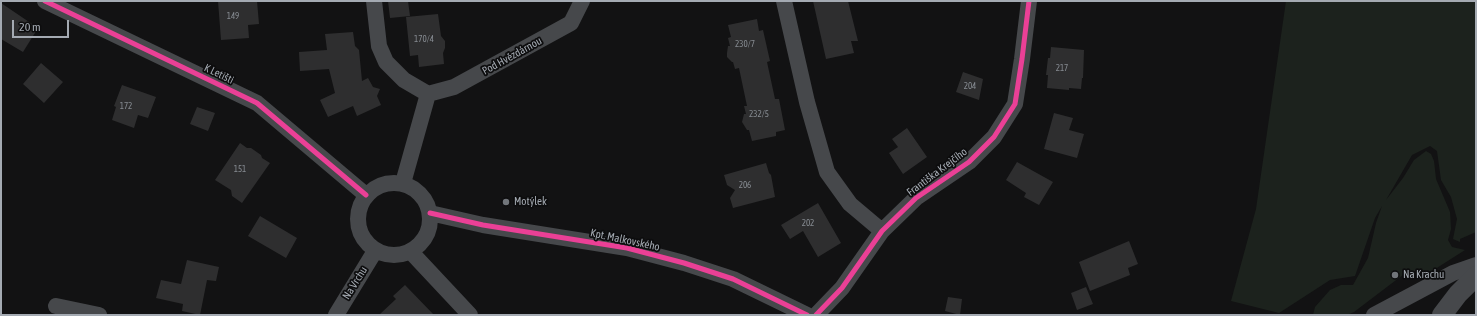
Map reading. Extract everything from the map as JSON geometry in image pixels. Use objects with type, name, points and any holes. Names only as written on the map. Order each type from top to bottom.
[{"type":"street","name":"K Letišti","points":[[45,1],[257,103],[366,195]]},
{"type":"street","points":[[374,1],[379,46],[386,62],[404,80],[428,94],[403,184]]},
{"type":"street","name":"Pod Hvězdárnou","points":[[428,94],[454,87],[571,23],[582,1]]},
{"type":"street","points":[[784,1],[807,102],[828,172],[850,204],[882,231]]},
{"type":"street","name":"Františka Krejčího","points":[[816,315],[842,288],[882,231],[916,198],[970,162],[994,137],[1015,104],[1029,1]]},
{"type":"street","points":[[383,184],[403,184],[421,194],[430,213],[427,236],[411,252],[393,256],[375,251],[361,236],[357,215],[366,195],[383,184]]},
{"type":"street","name":"Kpt. Malkovského","points":[[430,213],[483,225],[627,248],[684,263],[733,280],[807,315]]},
{"type":"street","name":"Na Vrchu","points":[[336,315],[375,251]]},
{"type":"street","points":[[411,252],[470,315]]},
{"type":"street","points":[[1374,315],[1396,310],[1454,273],[1476,265]]},
{"type":"street","points":[[1442,315],[1458,294],[1476,276]]},
{"type":"street","points":[[56,306],[99,315]]},
{"type":"shaded area","points":[[1286,1],[1476,1],[1476,232],[1460,239],[1460,242],[1453,239],[1457,219],[1451,197],[1441,180],[1437,151],[1430,146],[1412,155],[1386,200],[1403,178],[1414,160],[1426,151],[1431,154],[1434,161],[1436,179],[1450,212],[1451,229],[1448,240],[1452,247],[1465,250],[1432,271],[1408,271],[1354,312],[1347,315],[1313,315],[1315,307],[1330,290],[1341,285],[1353,285],[1368,258],[1376,223],[1382,206],[1375,218],[1355,276],[1330,280],[1279,313],[1231,301],[1256,209]]},
{"type":"building","points":[[218,1],[257,1],[259,24],[248,25],[249,38],[221,40]]},
{"type":"building","points":[[388,1],[408,1],[410,16],[390,18]]},
{"type":"building","points":[[813,1],[848,1],[858,41],[851,41],[854,53],[826,59]]},
{"type":"building","points":[[1,3],[38,28],[23,52],[1,39]]},
{"type":"building","points":[[438,14],[441,36],[445,41],[443,53],[444,64],[419,67],[418,55],[410,56],[406,17]]},
{"type":"building","points":[[757,19],[759,31],[763,30],[770,61],[767,62],[775,99],[779,99],[785,130],[776,132],[776,136],[752,141],[749,130],[747,130],[742,122],[744,114],[746,114],[744,106],[747,106],[739,68],[735,69],[733,62],[727,57],[728,46],[730,46],[728,38],[731,37],[728,25]]},
{"type":"building","points":[[353,32],[355,46],[359,50],[362,81],[368,78],[373,87],[380,89],[377,96],[381,105],[357,116],[353,106],[328,117],[320,100],[335,93],[329,69],[300,71],[299,52],[327,50],[325,34]]},
{"type":"building","points":[[1051,47],[1084,50],[1081,89],[1069,88],[1069,90],[1047,88],[1048,75],[1046,75]]},
{"type":"building","points":[[41,63],[63,82],[44,103],[23,84]]},
{"type":"building","points":[[963,72],[983,79],[979,100],[956,92]]},
{"type":"building","points":[[122,85],[156,97],[148,118],[138,115],[134,128],[112,120],[116,107],[114,106]]},
{"type":"building","points":[[197,107],[215,113],[208,131],[190,124]]},
{"type":"building","points":[[1054,113],[1073,118],[1069,130],[1084,134],[1077,158],[1044,149]]},
{"type":"building","points":[[907,128],[927,157],[903,174],[889,153],[898,147],[892,139]]},
{"type":"building","points":[[240,143],[247,148],[251,148],[270,163],[242,203],[232,196],[231,190],[215,180]]},
{"type":"building","points":[[1017,162],[1053,182],[1039,205],[1024,197],[1026,193],[1006,180]]},
{"type":"building","points":[[766,163],[771,175],[775,197],[733,208],[730,198],[735,190],[727,185],[724,175]]},
{"type":"building","points":[[818,203],[841,243],[818,257],[803,231],[790,239],[781,225]]},
{"type":"building","points":[[260,216],[297,238],[286,258],[248,236]]},
{"type":"building","points":[[1129,241],[1138,264],[1128,268],[1130,275],[1090,291],[1079,262]]},
{"type":"building","points":[[187,260],[219,267],[216,281],[207,280],[200,315],[182,311],[183,304],[156,298],[161,280],[181,284]]},
{"type":"building","points":[[405,285],[434,315],[379,315],[396,299],[393,296]]},
{"type":"building","points":[[1086,287],[1093,304],[1077,310],[1071,293]]},
{"type":"building","points":[[948,297],[962,299],[960,315],[945,311]]},
{"type":"cycle path","points":[[45,1],[257,103],[366,195]]},
{"type":"cycle path","points":[[816,315],[842,288],[882,231],[916,198],[969,162],[994,137],[1015,104],[1029,1]]},
{"type":"cycle path","points":[[430,213],[483,225],[627,248],[684,263],[733,279],[807,315]]},
{"type":"place","name":"Motýlek","points":[[506,202]]},
{"type":"place","name":"Na Krachu","points":[[1395,275]]}]
